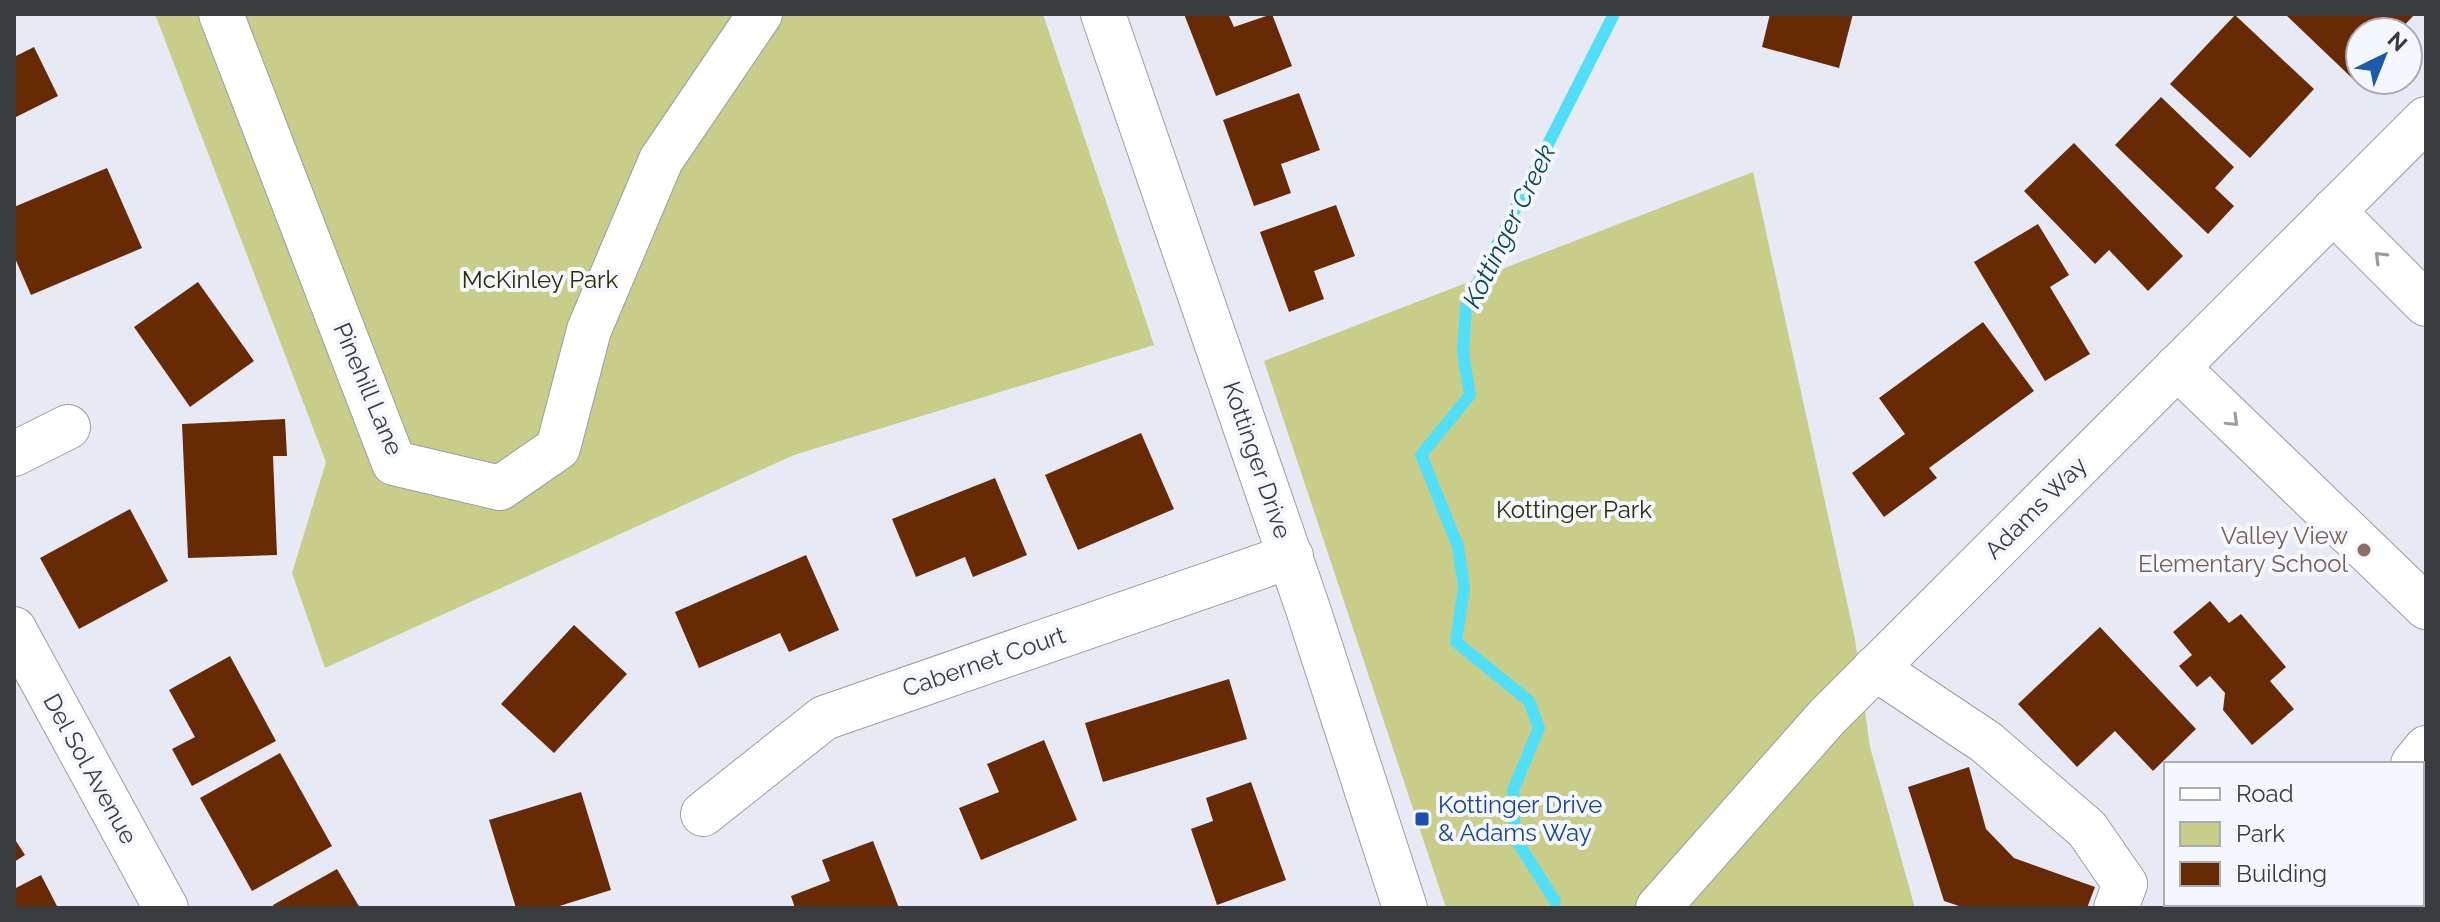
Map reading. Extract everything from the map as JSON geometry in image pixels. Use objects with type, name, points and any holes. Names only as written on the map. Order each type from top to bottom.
[{"type":"street","name":"Pinehill Lane","points":[[221,14],[394,463],[500,488],[558,448],[589,330],[661,160],[760,14]]},
{"type":"street","name":"Kottinger Drive","points":[[1103,14],[1291,556],[1405,908]]},
{"type":"street","name":"Adams Way","points":[[1658,908],[1827,717],[2426,119]]},
{"type":"street","points":[[2333,211],[2426,304]]},
{"type":"street","points":[[2177,367],[2426,607]]},
{"type":"street","points":[[14,454],[68,427]]},
{"type":"street","name":"Cabernet Court","points":[[703,814],[824,718],[1291,556]]},
{"type":"street","name":"Del Sol Avenue","points":[[14,629],[166,908]]},
{"type":"street","points":[[1875,668],[1986,742],[2087,829],[2125,884],[2116,908]]},
{"type":"green space","name":"McKinley Park","points":[[155,14],[1043,14],[1154,345],[794,455],[325,668],[292,573],[326,462]]},
{"type":"green space","name":"Kottinger Park","points":[[1753,172],[1855,639],[1870,747],[1915,908],[1446,908],[1264,361]]},
{"type":"building","points":[[1184,14],[1228,14],[1234,27],[1272,14],[1292,66],[1216,96]]},
{"type":"building","points":[[1770,14],[1853,14],[1839,68],[1762,47]]},
{"type":"building","points":[[2285,14],[2415,14],[2344,16],[2344,70]]},
{"type":"building","points":[[2235,15],[2314,89],[2250,158],[2170,84]]},
{"type":"building","points":[[34,47],[58,96],[14,118],[14,57]]},
{"type":"building","points":[[1299,93],[1320,150],[1281,164],[1291,193],[1254,206],[1223,120]]},
{"type":"building","points":[[2161,97],[2234,167],[2215,188],[2234,206],[2208,234],[2115,145]]},
{"type":"building","points":[[2074,143],[2183,256],[2148,291],[2109,250],[2095,264],[2024,191]]},
{"type":"building","points":[[107,168],[142,248],[31,295],[14,256],[14,207]]},
{"type":"building","points":[[1336,205],[1355,256],[1314,271],[1324,299],[1289,312],[1260,232]]},
{"type":"building","points":[[2038,224],[2069,275],[2050,287],[2090,354],[2045,381],[1974,262]]},
{"type":"building","points":[[198,282],[254,361],[190,407],[134,327]]},
{"type":"building","points":[[1983,322],[2034,391],[1929,468],[1937,478],[1884,517],[1852,473],[1905,434],[1879,398]]},
{"type":"building","points":[[285,419],[287,456],[273,456],[277,555],[188,558],[182,424]]},
{"type":"building","points":[[1141,433],[1174,509],[1078,550],[1045,475]]},
{"type":"building","points":[[995,478],[1027,555],[973,577],[965,557],[916,577],[892,519]]},
{"type":"building","points":[[130,509],[168,581],[79,629],[40,558]]},
{"type":"building","points":[[806,555],[839,630],[789,652],[780,633],[699,668],[675,612]]},
{"type":"building","points":[[2210,601],[2229,623],[2241,614],[2286,667],[2270,681],[2294,709],[2252,745],[2223,710],[2225,693],[2210,676],[2197,687],[2179,666],[2192,655],[2173,632]]},
{"type":"building","points":[[574,625],[627,674],[554,753],[501,704]]},
{"type":"building","points":[[2100,627],[2196,729],[2153,771],[2115,731],[2077,767],[2018,704]]},
{"type":"building","points":[[230,656],[276,741],[192,786],[172,749],[195,737],[169,690]]},
{"type":"building","points":[[1229,679],[1247,739],[1103,782],[1085,723]]},
{"type":"building","points":[[1044,740],[1077,820],[981,860],[959,808],[999,792],[987,764]]},
{"type":"building","points":[[280,753],[332,846],[252,891],[200,798]]},
{"type":"building","points":[[1969,767],[1986,829],[2014,858],[2095,887],[2087,908],[1965,908],[1944,901],[1908,787]]},
{"type":"building","points":[[1251,782],[1286,880],[1217,905],[1191,829],[1213,821],[1206,798]]},
{"type":"building","points":[[581,792],[611,890],[553,908],[516,908],[489,820]]},
{"type":"building","points":[[14,838],[25,855],[14,862]]},
{"type":"building","points":[[873,841],[899,908],[795,908],[791,896],[830,881],[822,860]]},
{"type":"building","points":[[337,869],[360,908],[275,908],[273,905]]},
{"type":"building","points":[[41,875],[58,908],[14,908],[14,889]]},
{"type":"waterway","name":"Kottinger Creek","points":[[1555,901],[1515,838],[1513,790],[1539,728],[1529,701],[1456,642],[1464,588],[1458,546],[1421,455],[1470,395],[1463,353],[1466,306],[1614,14]]},
{"type":"place","name":"Valley View Elementary School","points":[[2364,550]]},
{"type":"place","name":"Kottinger Drive & Adams Way","points":[[1422,819]]}]
